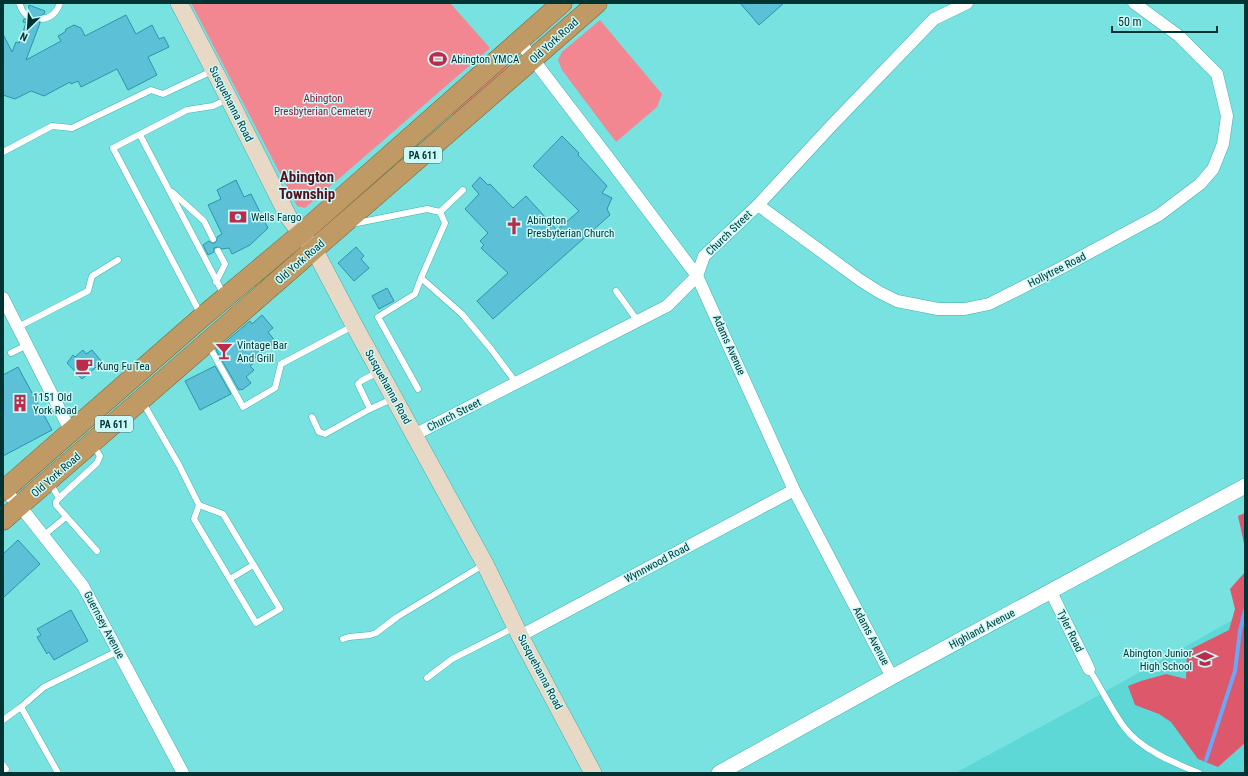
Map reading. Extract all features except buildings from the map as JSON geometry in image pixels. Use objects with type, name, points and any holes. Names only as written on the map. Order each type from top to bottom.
[{"type":"highway","name":"Old York Road","points":[[3,520],[20,506],[54,489],[92,443],[597,3]]},
{"type":"highway","name":"Old York Road","points":[[3,490],[202,317],[221,290],[302,233],[519,41],[556,5]]},
{"type":"main road","name":"Susquehanna Road","points":[[179,3],[289,218],[314,249],[485,564],[592,773]]},
{"type":"street","name":"Church Street","points":[[414,435],[517,384],[637,320],[667,306],[697,276],[704,256],[758,205],[831,126],[934,19],[967,3]]},
{"type":"street","name":"Hollytree Road","points":[[758,205],[860,280],[879,292],[897,300],[938,309],[965,309],[989,304],[1059,270],[1159,215],[1200,184],[1213,169],[1223,144],[1227,116],[1217,74],[1179,36],[1134,3]]},
{"type":"street","name":"Adams Avenue","points":[[519,41],[697,276],[794,490],[892,677]]},
{"type":"street","points":[[3,298],[71,432]]},
{"type":"street","name":"Highland Avenue","points":[[719,773],[892,677],[1245,486]]},
{"type":"street","name":"Guernsey Avenue","points":[[3,490],[20,506],[83,586],[183,773]]},
{"type":"street","name":"Wynnwood Road","points":[[518,631],[794,490]]},
{"type":"street","name":"Tyler Road","points":[[1051,592],[1089,669]]},
{"type":"lane","points":[[19,3],[26,15]]},
{"type":"lane","points":[[42,19],[46,19],[52,15],[57,10],[60,3]]},
{"type":"lane","points":[[3,152],[52,126],[72,128],[151,90],[163,94],[214,70]]},
{"type":"lane","points":[[202,317],[113,148],[187,110],[213,106],[229,99]]},
{"type":"lane","points":[[140,135],[221,290]]},
{"type":"lane","points":[[168,189],[204,221],[213,239]]},
{"type":"lane","points":[[440,212],[463,190]]},
{"type":"lane","points":[[339,228],[427,209],[440,212]]},
{"type":"lane","points":[[418,389],[378,317],[415,294],[445,224],[440,212]]},
{"type":"lane","points":[[218,251],[225,264],[221,290]]},
{"type":"lane","points":[[18,327],[88,291],[92,276],[118,260]]},
{"type":"lane","points":[[421,278],[462,314],[517,384]]},
{"type":"lane","points":[[616,291],[637,320]]},
{"type":"lane","points":[[207,343],[243,407],[275,388],[281,364],[354,325]]},
{"type":"lane","points":[[11,353],[27,345]]},
{"type":"lane","points":[[370,409],[358,384],[379,371]]},
{"type":"lane","points":[[312,417],[319,432],[325,434],[370,409],[394,398]]},
{"type":"lane","points":[[142,400],[179,465],[199,505],[223,514],[280,609],[256,623],[194,519],[199,505]]},
{"type":"lane","points":[[54,489],[56,505],[96,551]]},
{"type":"lane","points":[[43,536],[66,517]]},
{"type":"lane","points":[[230,579],[253,564]]},
{"type":"lane","points":[[343,639],[370,635],[376,632],[397,617],[485,564]]},
{"type":"lane","points":[[427,678],[452,659],[518,631]]},
{"type":"lane","points":[[3,720],[44,687],[118,651]]},
{"type":"lane","points":[[1089,669],[1124,728],[1144,746],[1168,760],[1199,773]]},
{"type":"lane","points":[[21,707],[58,773]]},
{"type":"shaded area","points":[[1245,513],[1245,548],[1238,516]]},
{"type":"shaded area","points":[[1245,572],[1245,743],[1218,767],[1198,759],[1171,722],[1159,714],[1135,705],[1128,686],[1166,674],[1186,679],[1187,651],[1229,630],[1235,609],[1230,589]]},
{"type":"shaded area","name":"Abington Junior High School","points":[[1245,613],[1245,773],[955,773],[1083,704]]},
{"type":"green space","name":"Abington Presbyterian Cemetery","points":[[191,3],[450,3],[490,48],[305,208],[297,206]]},
{"type":"green space","points":[[600,20],[662,94],[657,107],[616,142],[562,70],[558,60],[562,52]]},
{"type":"green space","points":[[506,64],[508,67],[453,115],[451,113]]},
{"type":"waterway","points":[[1206,760],[1235,671],[1240,631],[1245,610]]},
{"type":"place","name":"Abington YMCA","points":[[438,59]]},
{"type":"place","name":"Wells Fargo","points":[[238,217]]},
{"type":"place","name":"Abington Presbyterian Church","points":[[514,226]]},
{"type":"place","name":"Vintage Bar And Grill","points":[[224,351]]},
{"type":"place","name":"Kung Fu Tea","points":[[84,366]]},
{"type":"place","name":"1151 Old York Road","points":[[20,403]]},
{"type":"place","name":"Abington Junior High School","points":[[1205,659]]},
{"type":"district","name":"Abington Township","points":[[307,186]]}]
